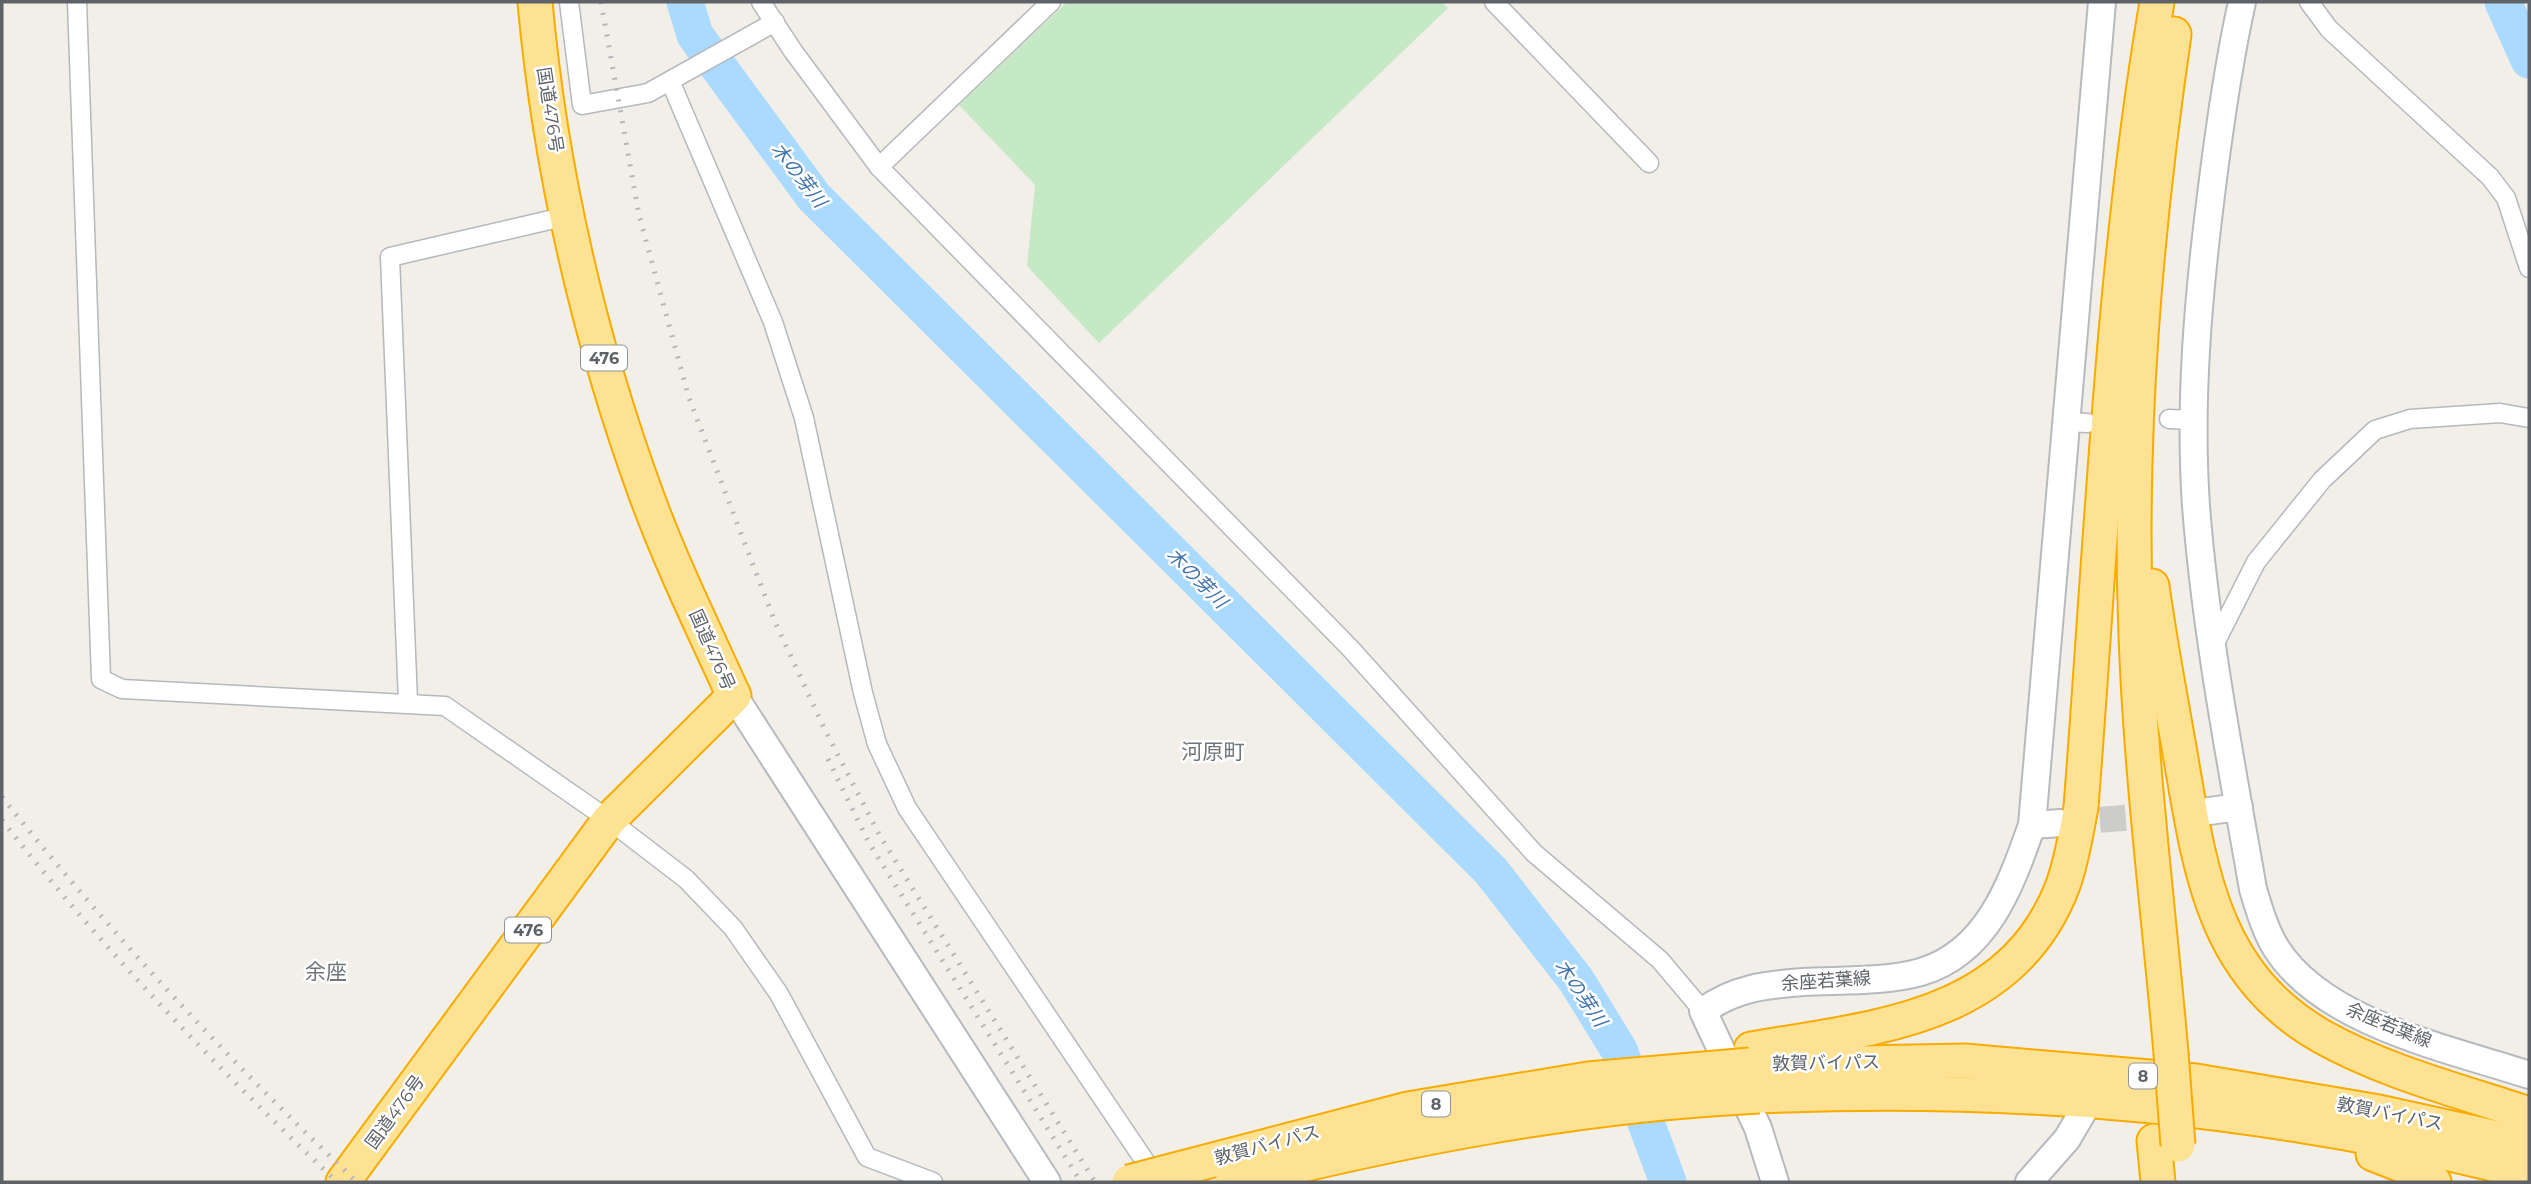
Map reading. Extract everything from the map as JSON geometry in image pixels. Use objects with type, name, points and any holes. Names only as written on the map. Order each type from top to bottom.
[{"type":"highway","name":"国道476号","points":[[343,1182],[608,820],[734,696],[647,497],[612,389],[567,216],[535,2]]},
{"type":"highway","points":[[1753,1070],[1952,1003],[1979,989],[2005,970],[2027,947],[2047,918],[2063,886],[2074,850],[2081,807],[2130,180],[2157,2]]},
{"type":"highway","points":[[2158,1182],[2166,1143],[2136,636],[2137,385],[2147,233],[2179,2]]},
{"type":"highway","points":[[2118,317],[2116,633],[2159,1052]]},
{"type":"highway","points":[[2137,385],[2142,484],[2157,620],[2197,849],[2209,898],[2223,933],[2263,990],[2319,1034],[2395,1069],[2529,1114]]},
{"type":"highway","name":"敦賀バイパス","points":[[1129,1182],[1502,1085],[1588,1069],[1753,1070],[1965,1061],[2196,1081],[2379,1111],[2529,1145]]},
{"type":"highway","name":"敦賀バイパス","points":[[1232,1182],[1410,1139],[1507,1121],[1671,1100],[1753,1070],[1954,1092],[2091,1098],[2286,1122],[2400,1143],[2529,1173]]},
{"type":"highway","points":[[2091,1098],[2282,1132],[2375,1155],[2414,1170],[2434,1182]]},
{"type":"highway","points":[[2166,1143],[2181,1182]]},
{"type":"street","points":[[78,2],[101,679],[122,689],[445,706],[608,820],[686,880],[733,928],[779,994],[867,1157],[933,1182]]},
{"type":"street","points":[[569,2],[582,105],[648,93],[676,80],[775,22]]},
{"type":"street","points":[[761,2],[879,167],[1350,648],[1534,853],[1660,960],[1703,1011],[1758,1128],[1775,1182]]},
{"type":"street","points":[[879,167],[1051,2]]},
{"type":"street","points":[[1494,2],[1648,163]]},
{"type":"street","name":"余座若葉線","points":[[1703,1011],[1721,998],[1750,987],[1908,974],[1936,966],[1965,947],[1989,923],[2011,883],[2032,825],[2076,423],[2102,2]]},
{"type":"street","name":"余座若葉線","points":[[2242,2],[2218,141],[2181,419],[2196,506],[2213,647],[2253,889],[2264,924],[2277,949],[2294,970],[2342,1007],[2378,1023],[2529,1075]]},
{"type":"street","points":[[2309,2],[2329,29],[2490,177],[2506,198],[2529,268]]},
{"type":"street","points":[[676,80],[773,322],[804,418],[877,744],[906,808],[1159,1182]]},
{"type":"street","points":[[408,702],[390,257],[567,216]]},
{"type":"street","points":[[2213,647],[2256,562],[2322,480],[2375,430],[2410,419],[2500,413],[2529,418]]},
{"type":"street","points":[[734,696],[1047,1182]]},
{"type":"street","points":[[2208,811],[2239,807]]},
{"type":"street","points":[[2032,825],[2061,823]]},
{"type":"street","points":[[2029,1182],[2067,1139],[2091,1098]]},
{"type":"green space","points":[[1067,2],[1442,2],[1448,8],[1099,343],[1027,266],[1035,185],[959,105]]},
{"type":"waterway","name":"木の芽川","points":[[685,2],[695,35],[814,197],[1491,871],[1576,980],[1619,1050],[1668,1182]]},
{"type":"waterway","points":[[2503,2],[2529,60]]},
{"type":"tunnel","points":[[2061,823],[2209,811]]},
{"type":"railway","points":[[601,2],[639,215],[689,398],[775,622],[824,728],[880,836],[1095,1182]]},
{"type":"railway","points":[[828,759],[869,843],[1081,1182]]},
{"type":"railway","points":[[2,797],[43,848],[173,996],[263,1090],[357,1182]]},
{"type":"railway","points":[[2,820],[121,962],[249,1096],[337,1182]]},
{"type":"district","name":"河原町","points":[[1213,751]]},
{"type":"district","name":"余座","points":[[326,971]]}]
